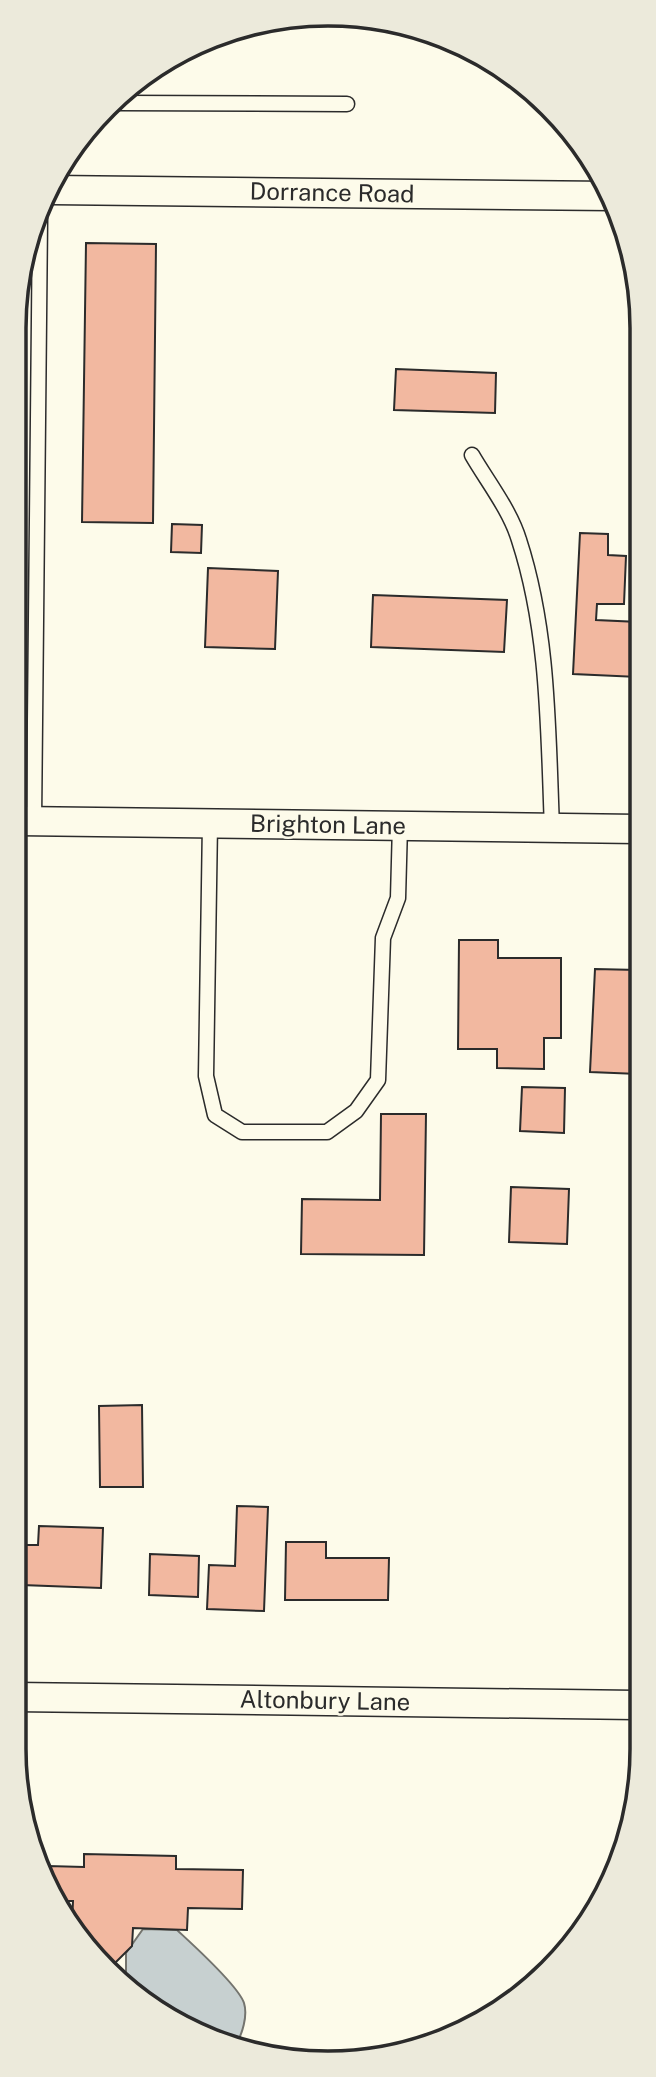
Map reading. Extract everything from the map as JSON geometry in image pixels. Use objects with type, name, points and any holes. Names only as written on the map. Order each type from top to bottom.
[{"type":"street","name":"Dorrance Road","points":[[60,190],[599,196]]},
{"type":"street","name":"Brighton Lane","points":[[26,821],[630,829]]},
{"type":"street","name":"Altonbury Lane","points":[[26,1698],[630,1705]]},
{"type":"lane","points":[[127,103],[347,104]]},
{"type":"lane","points":[[26,821],[39,241]]},
{"type":"lane","points":[[472,455],[518,537],[537,608],[547,687],[552,828]]},
{"type":"lane","points":[[210,823],[206,1076],[215,1115],[242,1132],[327,1132],[356,1111],[379,1080],[383,938],[398,898],[400,825]]},
{"type":"shaded area","points":[[143,1929],[177,1930],[214,1965],[240,1995],[245,2014],[239,2037],[195,2020],[160,2000],[126,1973],[126,1953]]},
{"type":"building","points":[[86,243],[156,244],[153,523],[82,522]]},
{"type":"building","points":[[396,369],[496,373],[495,413],[394,410]]},
{"type":"building","points":[[172,524],[202,525],[201,553],[171,552]]},
{"type":"building","points":[[580,533],[608,534],[608,555],[626,556],[624,604],[597,604],[596,620],[630,622],[630,677],[573,674]]},
{"type":"building","points":[[208,568],[278,571],[275,649],[205,647]]},
{"type":"building","points":[[373,595],[507,600],[504,652],[371,647]]},
{"type":"building","points":[[459,940],[498,940],[498,958],[561,958],[561,1038],[544,1038],[544,1069],[497,1068],[497,1049],[458,1049]]},
{"type":"building","points":[[595,969],[630,970],[630,1074],[590,1072]]},
{"type":"building","points":[[522,1087],[565,1088],[564,1133],[520,1131]]},
{"type":"building","points":[[381,1114],[426,1114],[424,1255],[301,1254],[302,1199],[380,1200]]},
{"type":"building","points":[[511,1187],[569,1189],[567,1244],[509,1242]]},
{"type":"building","points":[[142,1405],[143,1487],[100,1487],[99,1406]]},
{"type":"building","points":[[237,1506],[268,1507],[264,1611],[207,1609],[209,1565],[235,1566]]},
{"type":"building","points":[[39,1526],[103,1528],[101,1588],[26,1585],[26,1545],[38,1545]]},
{"type":"building","points":[[286,1542],[326,1542],[326,1558],[389,1558],[388,1600],[285,1600]]},
{"type":"building","points":[[150,1554],[199,1556],[198,1597],[149,1595]]},
{"type":"building","points":[[84,1854],[176,1856],[176,1869],[243,1870],[242,1909],[188,1908],[187,1930],[133,1928],[132,1946],[116,1962],[77,1917],[73,1910],[73,1901],[68,1901],[50,1866],[84,1867]]}]
